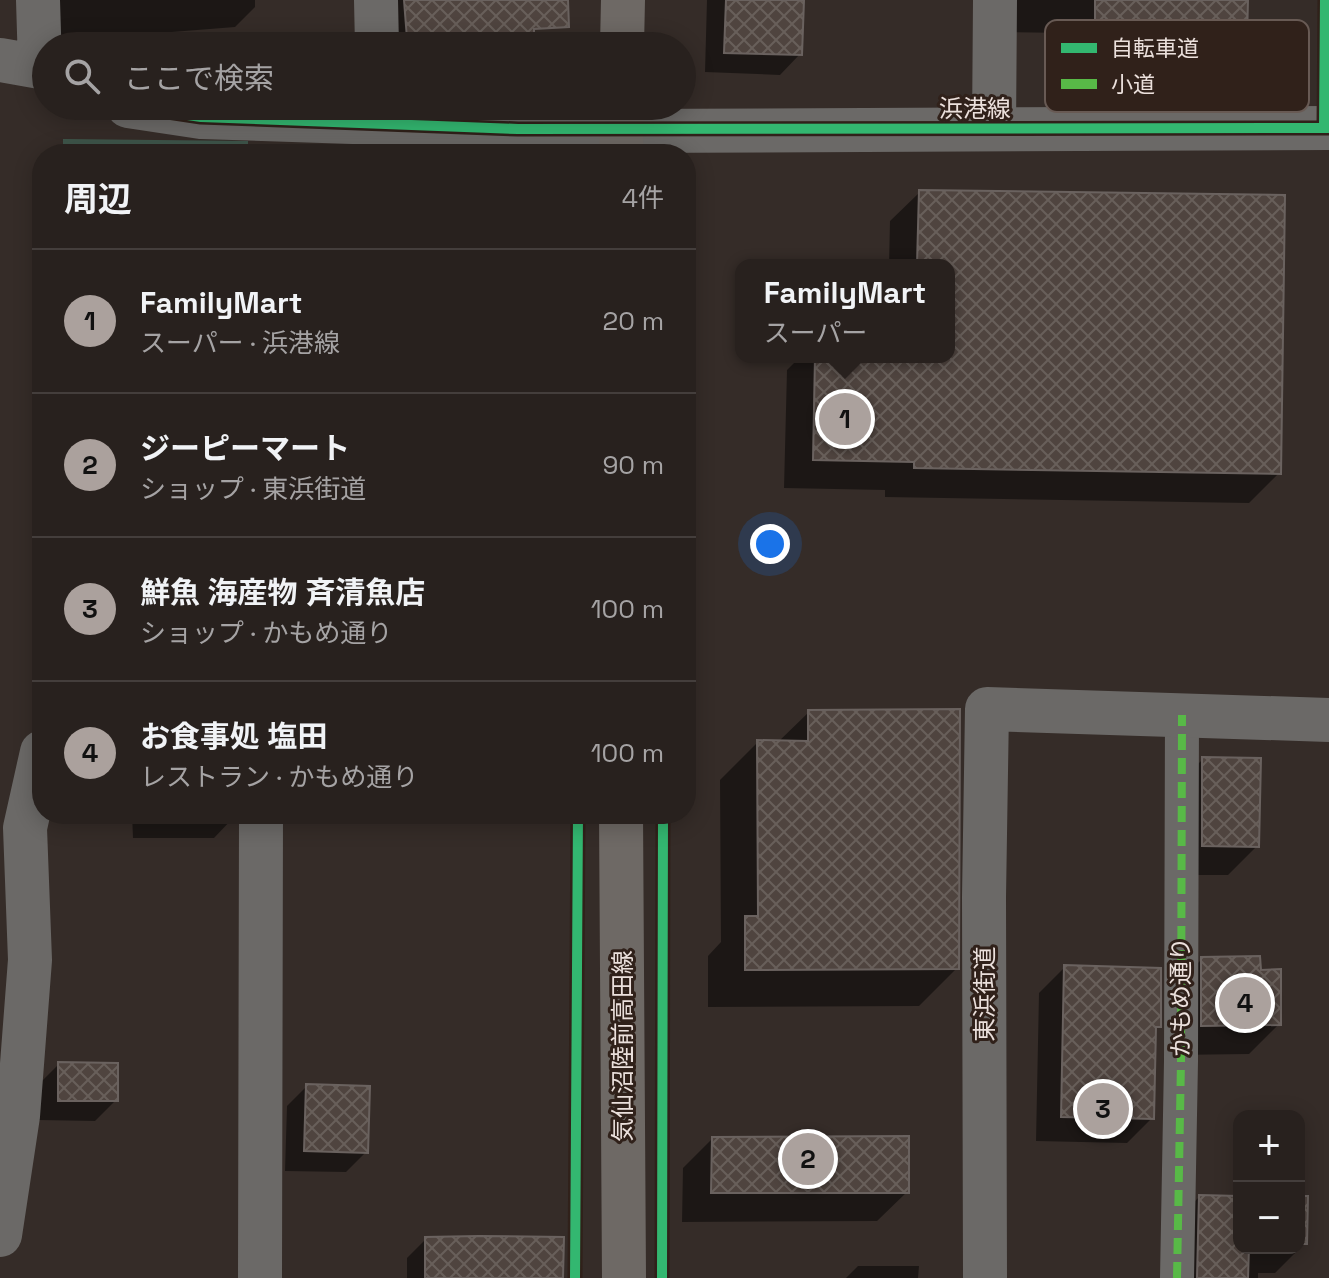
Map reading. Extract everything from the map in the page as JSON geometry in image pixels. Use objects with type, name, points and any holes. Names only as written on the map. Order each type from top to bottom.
[{"type":"main road","points":[[622,32],[623,0]]},
{"type":"main road","name":"気仙沼陸前高田線","points":[[621,824],[624,1278]]},
{"type":"street","points":[[34,32],[38,0]]},
{"type":"street","points":[[376,0],[377,32]]},
{"type":"street","points":[[994,129],[995,0]]},
{"type":"street","points":[[29,64],[32,43]]},
{"type":"street","name":"浜港線","points":[[211,120],[264,136],[345,120]]},
{"type":"street","name":"浜港線","points":[[468,120],[621,130],[1329,128]]},
{"type":"street","name":"東浜街道","points":[[985,1278],[987,709],[1182,715]]},
{"type":"street","points":[[1182,715],[1329,720]]},
{"type":"street","name":"かもめ通り","points":[[1177,1278],[1182,715]]},
{"type":"street","points":[[0,1235],[18,1116],[30,960],[25,828],[32,797]]},
{"type":"street","points":[[260,1278],[261,824]]},
{"type":"green space","points":[[63,139],[248,141],[248,144],[63,144]]},
{"type":"building","points":[[404,0],[568,0],[569,27],[534,29],[534,32],[406,32]]},
{"type":"building","points":[[726,0],[804,0],[802,55],[724,53]]},
{"type":"building","points":[[1095,0],[1248,0],[1247,20],[1095,20]]},
{"type":"building","points":[[919,190],[1285,195],[1281,474],[914,468],[914,462],[813,460],[815,363],[955,363],[955,259],[917,259]]},
{"type":"building","points":[[960,709],[959,969],[745,970],[745,916],[758,916],[757,740],[808,741],[808,710]]},
{"type":"building","points":[[1202,757],[1261,758],[1259,847],[1202,846]]},
{"type":"building","points":[[1260,956],[1261,970],[1281,969],[1281,1025],[1201,1026],[1201,957]]},
{"type":"building","points":[[1064,965],[1161,968],[1161,1027],[1156,1027],[1154,1119],[1061,1117]]},
{"type":"building","points":[[58,1062],[118,1063],[118,1101],[58,1101]]},
{"type":"building","points":[[306,1084],[370,1086],[368,1153],[304,1151]]},
{"type":"building","points":[[909,1136],[909,1193],[711,1193],[712,1137]]},
{"type":"building","points":[[1199,1195],[1233,1196],[1233,1254],[1249,1254],[1248,1278],[1197,1278]]},
{"type":"building","points":[[1305,1196],[1308,1196],[1305,1244]]},
{"type":"building","points":[[425,1237],[564,1237],[563,1278],[425,1278]]},
{"type":"marked path","points":[[1177,1278],[1182,715]]},
{"type":"cycle path","points":[[1324,128],[1325,0]]},
{"type":"cycle path","points":[[280,120],[518,129],[1329,128]]},
{"type":"cycle path","points":[[575,1278],[578,824]]},
{"type":"cycle path","points":[[662,1278],[663,824]]},
{"type":"place","name":"FamilyMart","points":[[845,419]]},
{"type":"place","name":"お食事処 塩田","points":[[1245,1003]]},
{"type":"place","name":"鮮魚 海産物 斉清魚店","points":[[1103,1109]]},
{"type":"place","name":"ジーピーマート","points":[[808,1159]]}]
